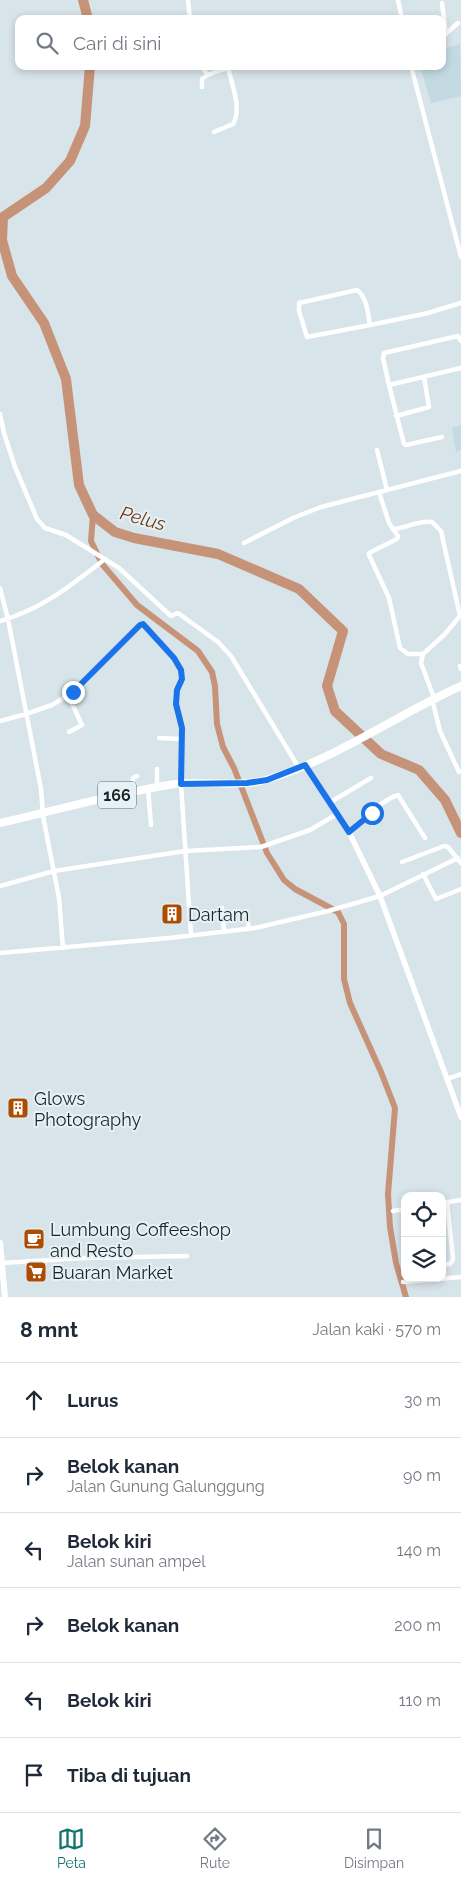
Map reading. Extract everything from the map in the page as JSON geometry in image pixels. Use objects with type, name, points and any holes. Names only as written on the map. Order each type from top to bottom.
[{"type":"main road","name":"166","points":[[0,823],[148,788],[181,784],[236,784],[267,780],[352,744],[433,699],[461,686]]},
{"type":"main road","points":[[0,1243],[5,1297]]},
{"type":"street","points":[[188,0],[190,15]]},
{"type":"street","points":[[398,0],[401,15]]},
{"type":"street","points":[[442,3],[443,15]]},
{"type":"street","points":[[446,33],[458,23]]},
{"type":"street","points":[[204,70],[207,74]]},
{"type":"street","points":[[202,87],[202,79],[207,74],[221,70]]},
{"type":"street","points":[[214,132],[233,124],[236,117],[236,107],[228,70]]},
{"type":"street","points":[[412,70],[461,257]]},
{"type":"street","points":[[370,325],[362,294],[357,290],[298,303],[306,337],[370,325],[428,313],[461,303]]},
{"type":"street","points":[[442,437],[406,445],[402,441],[383,358],[384,353],[458,336],[461,341]]},
{"type":"street","points":[[389,385],[461,368]]},
{"type":"street","points":[[396,416],[429,407],[424,377]]},
{"type":"street","points":[[0,414],[15,467],[38,519],[45,528],[66,536],[119,568],[171,616],[178,613],[230,653],[302,766],[349,832],[380,896],[461,1117]]},
{"type":"street","points":[[377,450],[387,490]]},
{"type":"street","points":[[244,543],[308,511],[340,501],[461,471]]},
{"type":"street","points":[[379,492],[389,523],[398,536],[397,539],[369,553],[369,555],[389,598],[400,648],[408,654],[423,654]]},
{"type":"street","points":[[393,529],[425,521],[432,522],[441,531],[460,616],[445,634],[423,654],[421,663],[433,699],[440,731],[459,772]]},
{"type":"street","points":[[0,622],[29,610],[63,592],[105,559]]},
{"type":"street","points":[[0,588],[8,619],[41,789],[42,814],[59,898],[63,948]]},
{"type":"street","points":[[0,720],[52,705],[68,695],[140,625],[143,624],[174,658],[181,670],[182,679],[177,690],[176,704],[182,728],[181,784],[191,935]]},
{"type":"street","points":[[68,695],[82,723],[81,726],[69,732]]},
{"type":"street","points":[[159,738],[181,739]]},
{"type":"street","points":[[157,769],[157,787]]},
{"type":"street","points":[[133,791],[133,780],[138,776]]},
{"type":"street","points":[[329,803],[371,778]]},
{"type":"street","points":[[148,788],[151,825]]},
{"type":"street","points":[[349,832],[384,803],[398,795],[426,838]]},
{"type":"street","points":[[0,886],[54,871],[185,851],[261,847],[310,830],[337,814]]},
{"type":"street","points":[[0,953],[249,929],[328,911],[380,896],[423,874],[460,860],[448,847],[444,846],[402,862]]},
{"type":"street","points":[[423,874],[436,898],[461,889]]},
{"type":"street","points":[[222,908],[224,932]]},
{"type":"street","points":[[246,911],[249,929]]},
{"type":"street","points":[[447,1078],[461,1074]]},
{"type":"street","points":[[446,1203],[461,1200]]},
{"type":"street","points":[[393,1211],[401,1210]]},
{"type":"street","points":[[446,1210],[453,1260],[450,1264],[446,1264]]},
{"type":"street","points":[[2,1263],[84,1258],[187,1256]]},
{"type":"street","points":[[446,1278],[461,1276]]},
{"type":"shaded area","points":[[460,44],[461,96],[431,103],[421,70],[446,70],[446,48]]},
{"type":"shaded area","points":[[461,425],[461,450],[456,452],[452,428]]},
{"type":"waterway","name":"Pelus","points":[[83,0],[87,15]]},
{"type":"waterway","name":"Pelus","points":[[90,70],[85,126],[70,161],[46,188],[3,217],[2,240],[12,276],[44,323],[66,379],[79,485],[93,515],[115,532],[134,538],[218,554],[299,589],[343,631],[327,686],[335,711],[381,754],[419,770],[445,800],[461,833]]},
{"type":"waterway","points":[[93,515],[91,541],[102,564],[137,605],[198,651],[212,672],[215,686],[217,724],[223,747],[234,768],[267,853],[284,880],[295,889],[338,912],[344,924],[344,979],[350,1003],[395,1108],[388,1194],[390,1227],[396,1263],[406,1297]]},
{"type":"place","name":"Dartam","points":[[172,914]]},
{"type":"place","name":"Glows Photography","points":[[18,1108]]},
{"type":"place","name":"Lumbung Coffeeshop and Resto","points":[[34,1239]]},
{"type":"place","name":"Buaran Market","points":[[36,1272]]},
{"type":"route","points":[[73,692],[143,624],[174,658],[181,670],[182,679],[177,690],[176,704],[182,728],[181,784],[236,784],[267,780],[305,765],[349,832],[372,813]]}]
